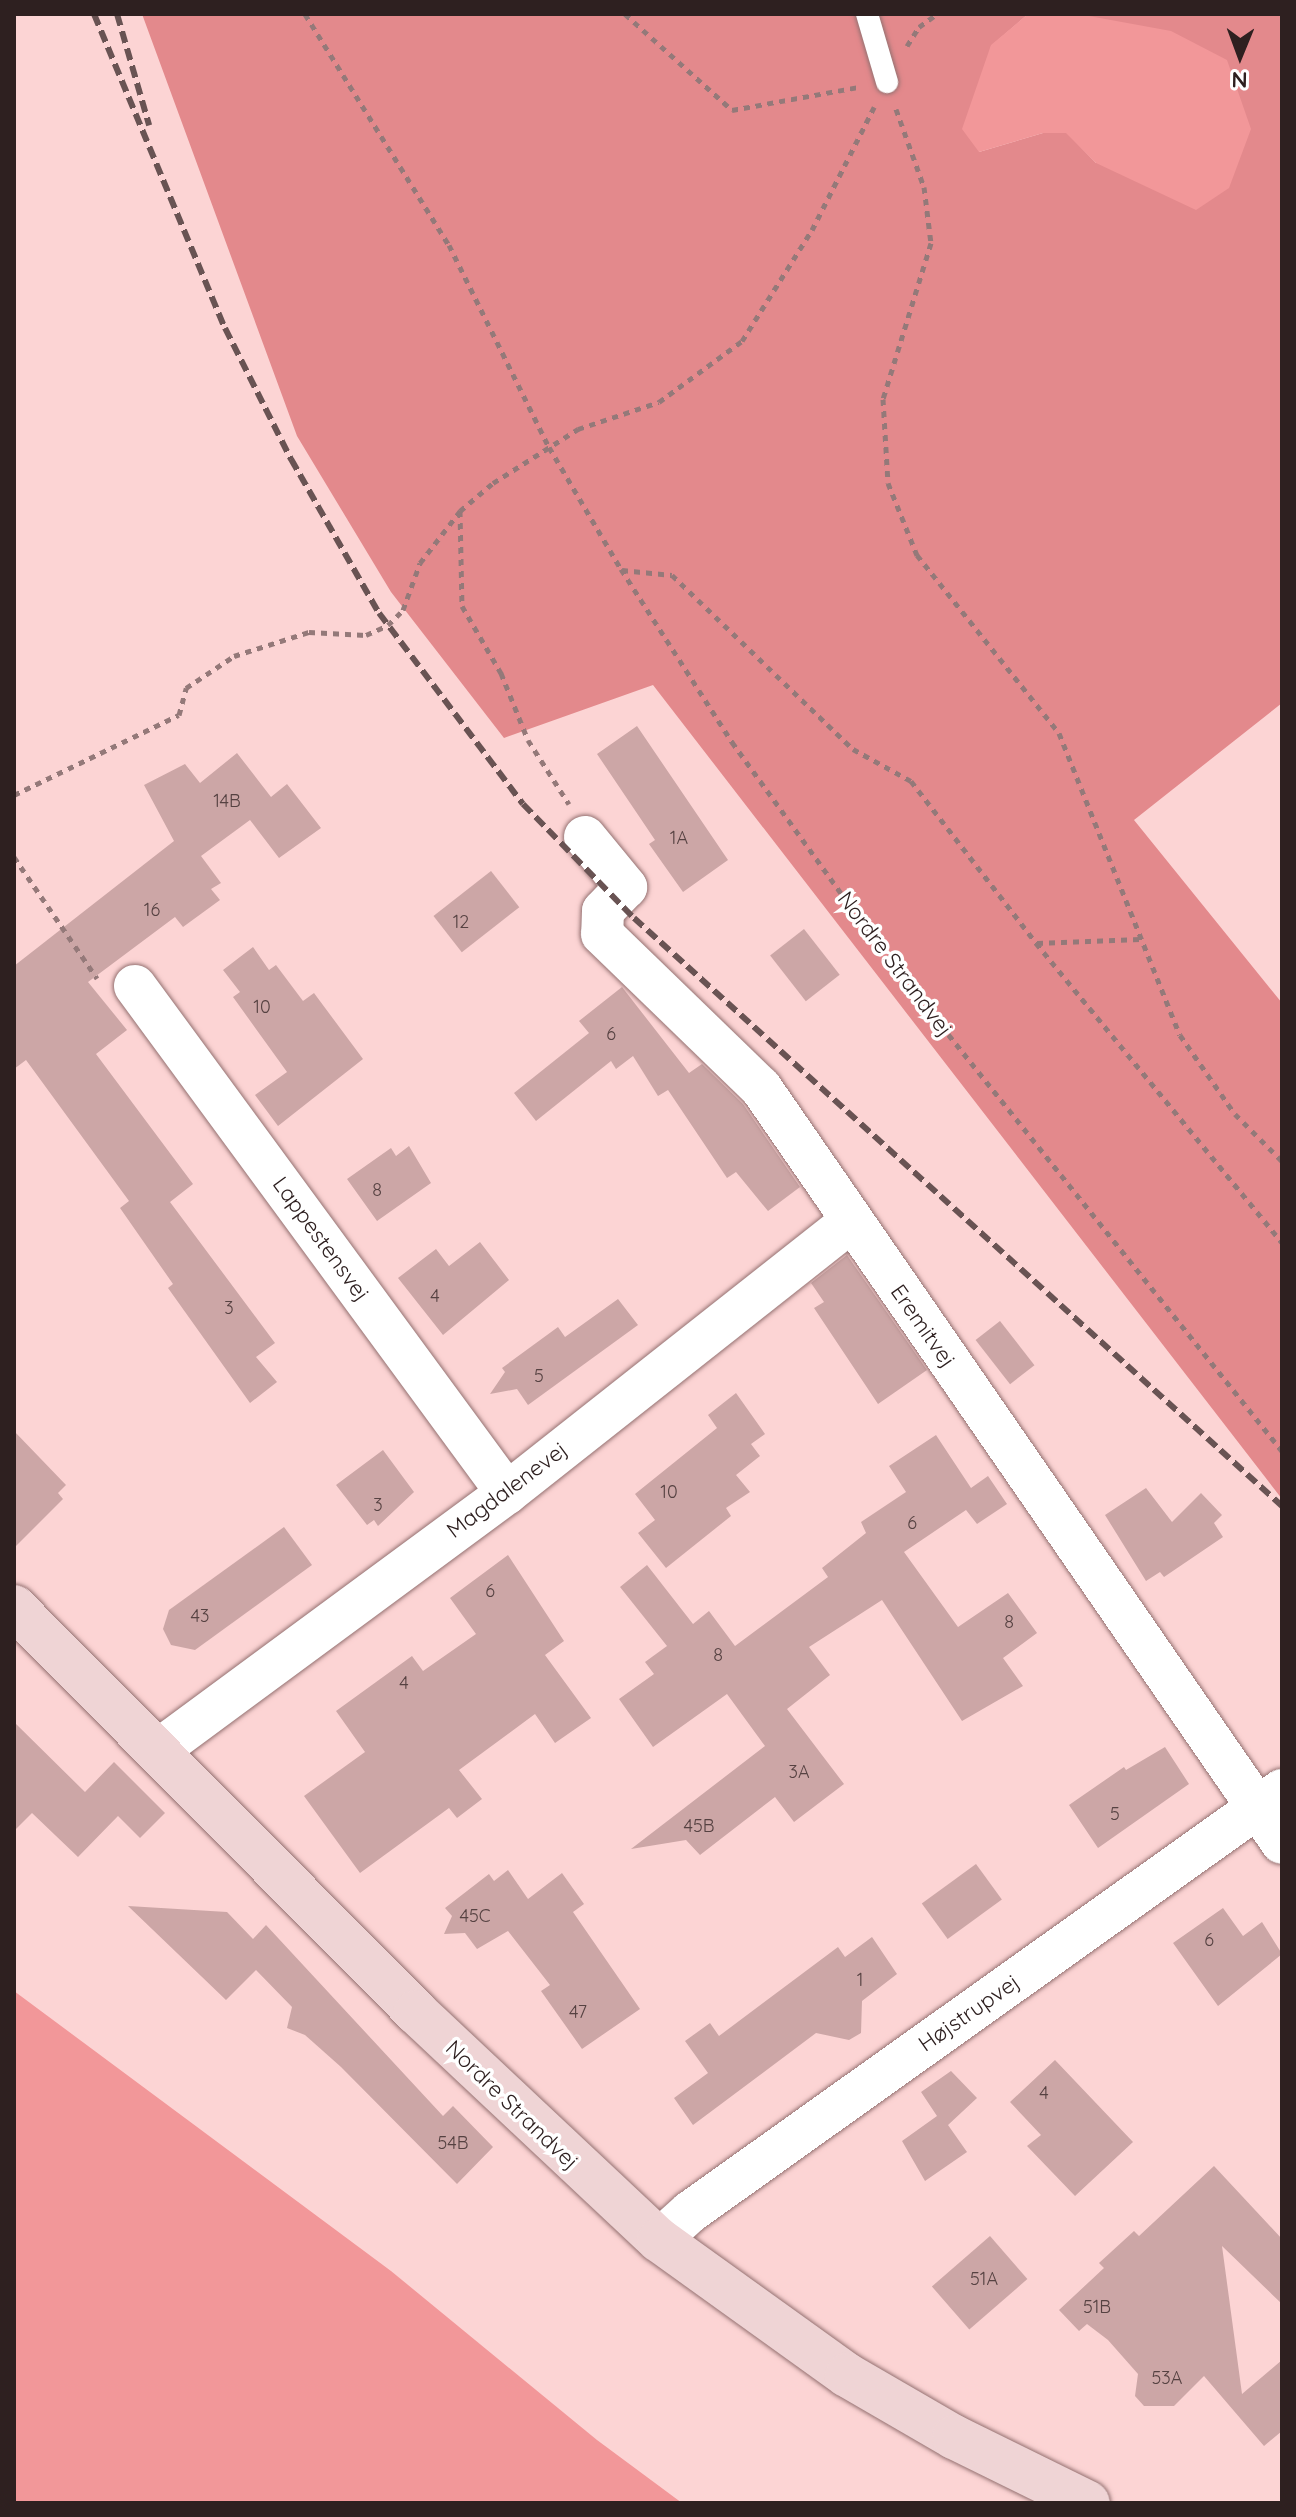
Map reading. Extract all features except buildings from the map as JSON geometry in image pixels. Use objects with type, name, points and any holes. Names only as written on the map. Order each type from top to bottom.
[{"type":"main road","name":"Nordre Strandvej","points":[[14,1607],[416,2012],[659,2240],[847,2375],[954,2437],[1088,2503]]},
{"type":"street","name":"Eremitvej","points":[[585,837],[626,887],[603,911],[602,934],[761,1088],[851,1221],[1268,1799],[1282,1843]]},
{"type":"street","name":"Lappestensvej","points":[[135,986],[507,1493]]},
{"type":"street","name":"Magdalenevej","points":[[157,1751],[507,1493],[851,1221]]},
{"type":"street","name":"Højstrupvej","points":[[659,2240],[690,2212],[1268,1799]]},
{"type":"lane","points":[[867,14],[887,82]]},
{"type":"path","name":"Nordre Strandvej","points":[[305,14],[449,245],[549,447],[621,569],[732,742],[896,969],[1282,1451]]},
{"type":"path","points":[[625,14],[732,110],[887,82]]},
{"type":"path","points":[[14,795],[179,715],[186,688],[234,656],[309,632],[366,635],[388,625],[403,610],[420,563],[460,511],[578,429],[659,402],[742,341],[812,230],[887,82]]},
{"type":"path","points":[[887,82],[924,187],[931,243],[883,399],[888,483],[917,555],[1059,733],[1180,1035],[1235,1114],[1282,1161]]},
{"type":"path","points":[[460,511],[462,606],[501,673],[528,740],[585,837]]},
{"type":"path","points":[[621,569],[672,575],[853,749],[911,781],[1036,943],[1282,1242]]},
{"type":"path","points":[[14,857],[107,994],[135,986]]},
{"type":"path","points":[[1036,943],[1140,939]]},
{"type":"shaded area","points":[[142,14],[1028,14],[991,46],[979,152],[1043,133],[1067,133],[1096,163],[1114,23],[1078,14],[1282,14],[1282,703],[1134,820],[1282,1003],[1282,1499],[653,685],[504,738],[391,592],[297,436]]},
{"type":"shaded area","points":[[1028,14],[1078,14],[1171,31],[1227,60],[1251,129],[1229,188],[1196,210],[1096,163],[1066,133],[1043,133],[979,152],[962,129],[991,45]]},
{"type":"shaded area","points":[[14,1991],[391,2271],[597,2440],[682,2503],[14,2503]]},
{"type":"railway","points":[[94,14],[225,328],[291,459],[379,613],[523,804],[634,918],[1282,1506]]},
{"type":"railway","points":[[117,14],[149,125]]}]
